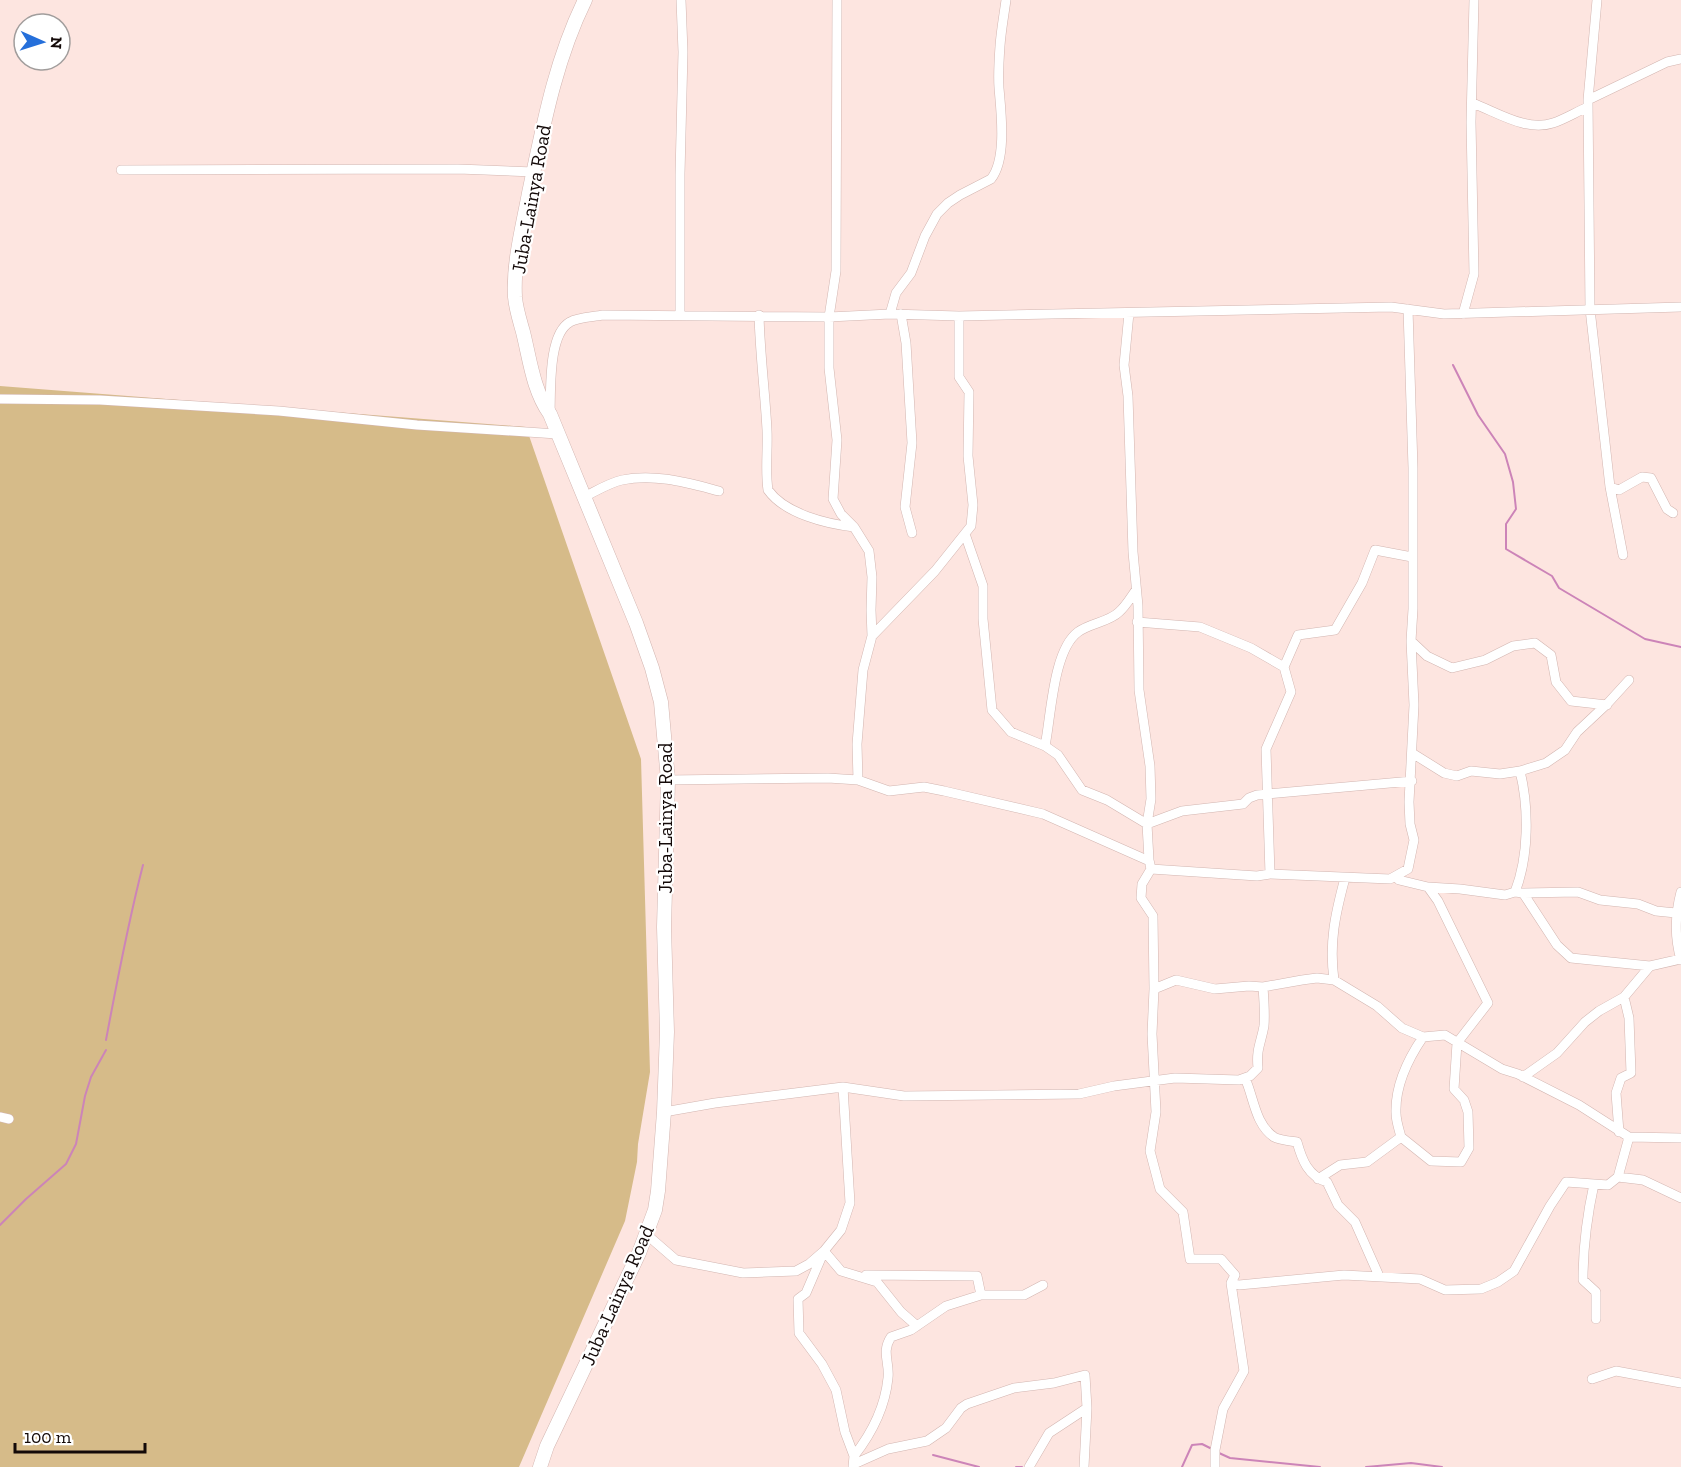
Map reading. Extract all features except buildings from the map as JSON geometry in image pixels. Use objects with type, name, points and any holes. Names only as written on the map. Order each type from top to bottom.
[{"type":"main road","name":"Juba-Lainya Road","points":[[540,1467],[655,1210],[664,1112],[667,1032],[664,927],[668,780],[661,702],[636,623],[550,414],[541,402],[515,297],[519,247],[558,64],[569,33],[585,0]]},
{"type":"street","points":[[680,315],[683,52],[681,0]]},
{"type":"street","points":[[837,0],[836,271],[829,317],[829,368],[837,440],[834,499],[841,514],[854,527],[869,551],[872,577],[872,636],[863,670],[857,744],[858,780]]},
{"type":"street","points":[[890,314],[896,293],[911,273],[925,236],[937,214],[948,203],[991,179],[994,175],[1000,146],[1002,112],[999,87],[1000,45],[1006,0]]},
{"type":"street","points":[[1463,314],[1474,274],[1472,103],[1474,0]]},
{"type":"street","points":[[1597,0],[1588,104],[1590,309],[1610,487],[1623,555]]},
{"type":"street","points":[[1472,103],[1522,123],[1534,125],[1552,123],[1667,62],[1681,59]]},
{"type":"street","points":[[121,170],[458,169],[534,172]]},
{"type":"street","points":[[550,414],[553,359],[563,326],[572,320],[603,315],[829,317],[901,314],[959,316],[1391,307],[1444,314],[1463,314],[1681,307]]},
{"type":"street","points":[[668,780],[828,778],[858,780],[889,791],[924,787],[1043,814],[1149,865],[1257,876],[1270,874],[1345,878],[1390,879],[1396,877],[1408,869],[1414,840],[1410,824],[1414,705],[1411,641],[1413,468],[1408,309]]},
{"type":"street","points":[[1129,313],[1124,365],[1128,396],[1129,480],[1139,690],[1150,766],[1151,799],[1147,824],[1149,865],[1142,884],[1141,898],[1153,916],[1153,1082],[1156,1112],[1150,1151],[1160,1189],[1183,1212],[1190,1259],[1221,1259],[1235,1275],[1231,1283],[1244,1371],[1223,1409],[1215,1450],[1215,1467]]},
{"type":"street","points":[[901,314],[906,343],[912,426],[905,507],[912,533]]},
{"type":"street","points":[[759,315],[760,360],[768,437],[766,464],[768,490],[780,502],[813,519],[854,527]]},
{"type":"street","points":[[872,636],[935,571],[971,526],[973,505],[968,456],[969,392],[959,377],[959,316]]},
{"type":"street","points":[[0,399],[100,400],[279,411],[417,425],[557,434]]},
{"type":"street","points":[[1610,487],[1619,490],[1641,477],[1651,478],[1666,509],[1673,513]]},
{"type":"street","points":[[584,496],[625,480],[684,481],[719,491]]},
{"type":"street","points":[[965,534],[983,586],[983,619],[992,710],[1011,732],[1045,746],[1058,755],[1082,790],[1107,800],[1147,824]]},
{"type":"street","points":[[1270,874],[1266,749],[1291,692],[1284,667],[1298,635],[1335,630],[1362,583],[1375,550],[1412,557]]},
{"type":"street","points":[[1045,746],[1051,718],[1054,683],[1061,657],[1076,633],[1118,613],[1136,590]]},
{"type":"street","points":[[1137,622],[1200,627],[1251,648],[1284,667]]},
{"type":"street","points":[[1411,641],[1427,656],[1452,668],[1485,660],[1513,646],[1535,643],[1551,655],[1556,682],[1571,701],[1606,705]]},
{"type":"street","points":[[1412,753],[1444,773],[1457,776],[1471,771],[1500,774],[1546,763],[1564,750],[1577,732],[1629,680]]},
{"type":"street","points":[[1520,771],[1525,790],[1525,838],[1519,893],[1557,945],[1571,958],[1650,966],[1681,960],[1676,943],[1676,913],[1681,892]]},
{"type":"street","points":[[1147,824],[1182,811],[1243,804],[1249,798],[1268,794],[1412,781]]},
{"type":"street","points":[[1396,877],[1428,887],[1505,895],[1578,892],[1600,900],[1638,904],[1656,911],[1676,913]]},
{"type":"street","points":[[1334,980],[1330,957],[1335,916],[1345,878]]},
{"type":"street","points":[[1423,1036],[1407,1060],[1399,1086],[1396,1113],[1401,1137],[1431,1161],[1461,1162],[1469,1148],[1469,1125],[1464,1100],[1455,1089],[1457,1043],[1488,1003],[1438,901],[1428,887]]},
{"type":"street","points":[[1523,1077],[1557,1053],[1585,1022],[1624,997],[1650,966]]},
{"type":"street","points":[[1154,989],[1176,980],[1215,989],[1263,987],[1317,978],[1334,980],[1377,1006],[1402,1028],[1423,1036],[1446,1035],[1502,1069],[1579,1105],[1629,1137],[1681,1138]]},
{"type":"street","points":[[664,1112],[715,1103],[843,1088],[904,1096],[1079,1094],[1113,1086],[1175,1077],[1227,1081],[1245,1078],[1251,1076],[1258,1068],[1256,1052],[1263,1028],[1265,1006],[1263,987]]},
{"type":"street","points":[[1619,1132],[1616,1093],[1621,1078],[1632,1073],[1629,1018],[1624,997]]},
{"type":"street","points":[[1245,1078],[1259,1121],[1275,1137],[1297,1142],[1302,1162],[1318,1179],[1327,1182],[1338,1205],[1355,1222],[1379,1276]]},
{"type":"street","points":[[646,1234],[676,1260],[743,1273],[796,1271],[809,1264],[824,1251],[841,1230],[850,1203],[843,1088]]},
{"type":"street","points":[[1318,1179],[1340,1165],[1367,1162],[1401,1137]]},
{"type":"street","points":[[1231,1283],[1239,1285],[1344,1275],[1420,1279],[1444,1290],[1481,1289],[1498,1282],[1514,1271],[1566,1182],[1608,1185],[1618,1177],[1629,1137]]},
{"type":"street","points":[[1618,1177],[1643,1180],[1681,1198]]},
{"type":"street","points":[[1594,1185],[1588,1212],[1583,1280],[1596,1292],[1596,1319]]},
{"type":"street","points":[[824,1251],[841,1271],[878,1282],[901,1312],[917,1326]]},
{"type":"street","points":[[824,1251],[806,1293],[798,1299],[799,1333],[833,1383],[853,1462]]},
{"type":"street","points":[[854,1275],[977,1276],[981,1295]]},
{"type":"street","points":[[853,1462],[873,1429],[883,1400],[889,1374],[885,1356],[891,1337],[917,1326],[946,1306],[981,1295],[1023,1295],[1043,1285]]},
{"type":"street","points":[[1592,1379],[1616,1371],[1681,1383]]},
{"type":"street","points":[[853,1462],[888,1449],[927,1441],[946,1428],[961,1408],[967,1404],[1014,1388],[1054,1383],[1085,1375],[1087,1408],[1084,1467]]},
{"type":"street","points":[[1029,1467],[1049,1433],[1087,1408]]},
{"type":"shaded area","points":[[0,386],[526,427],[641,759],[650,1072],[637,1162],[625,1221],[519,1467],[0,1467]]},
{"type":"waterway","points":[[1453,365],[1478,415],[1505,454],[1513,482],[1516,509],[1506,524],[1506,549],[1552,576],[1559,588],[1645,639],[1681,647]]},
{"type":"waterway","points":[[106,1040],[143,865]]},
{"type":"waterway","points":[[0,1225],[66,1164],[76,1144],[91,1077],[106,1050]]},
{"type":"waterway","points":[[1182,1467],[1192,1445],[1202,1444],[1212,1449]]},
{"type":"waterway","points":[[1219,1453],[1230,1458],[1320,1467]]},
{"type":"waterway","points":[[933,1455],[979,1467]]},
{"type":"waterway","points":[[1366,1467],[1411,1463],[1442,1467]]},
{"type":"waterway","points":[[1016,1467],[1022,1467]]}]
